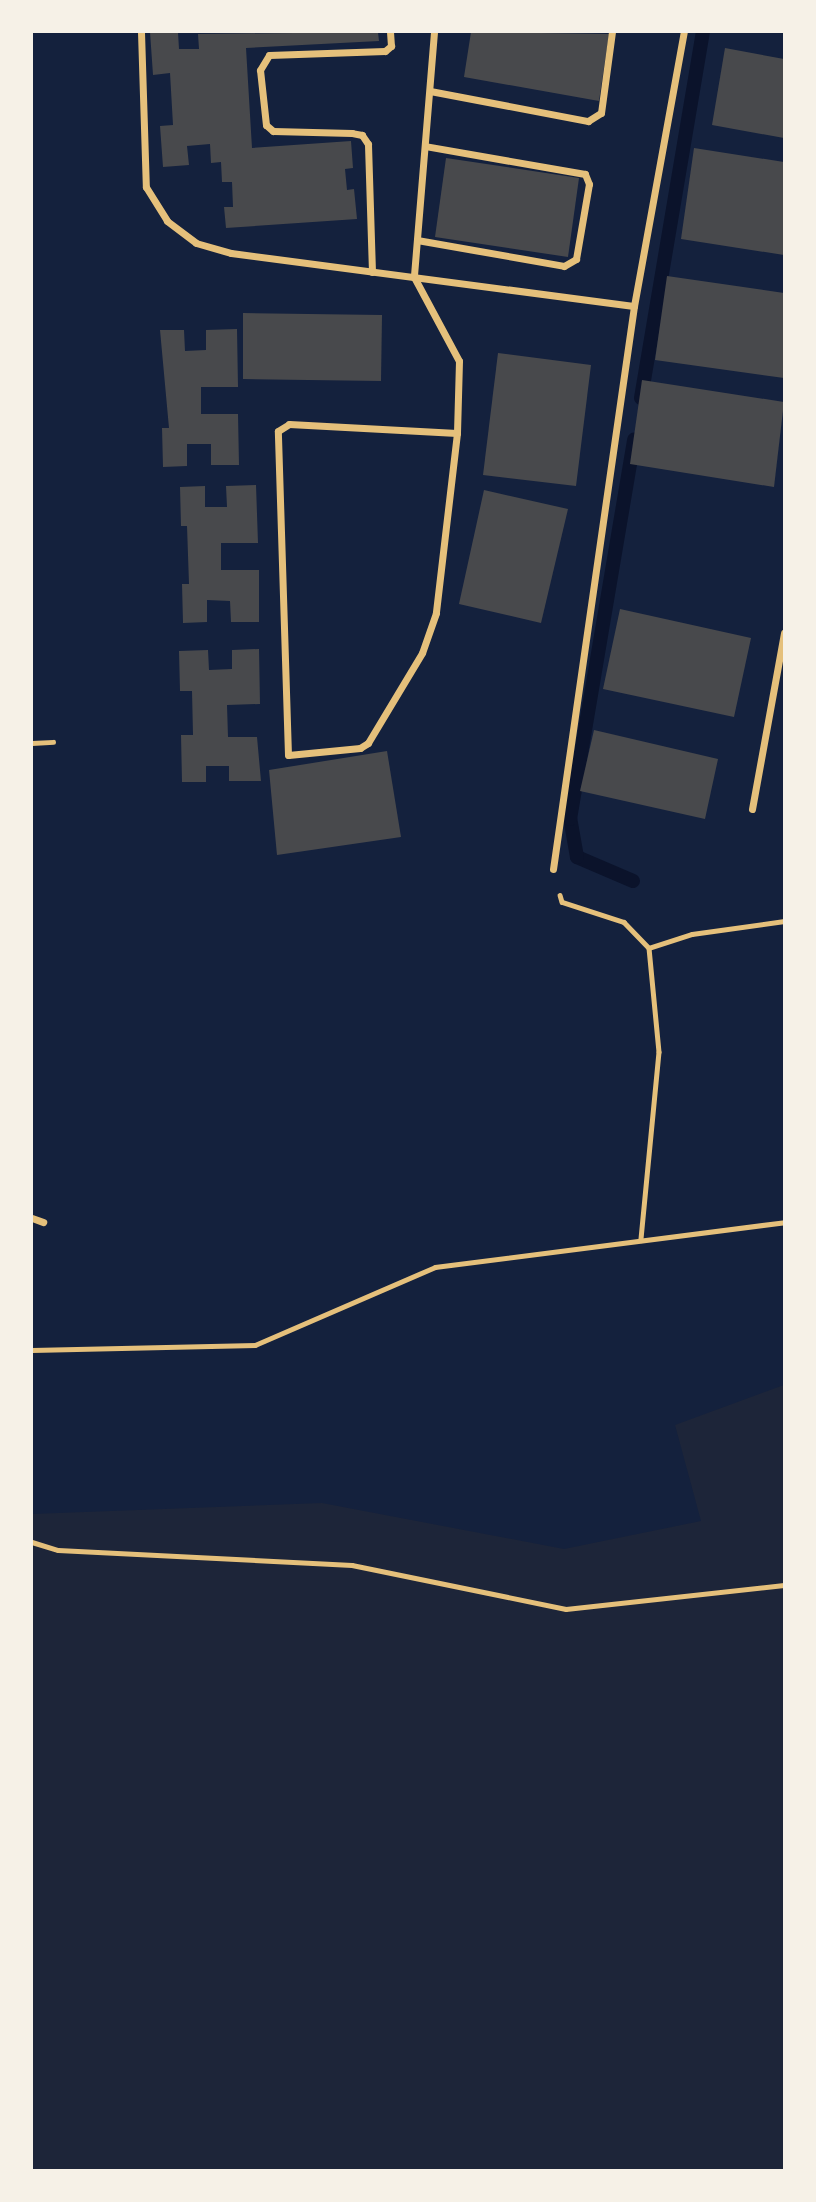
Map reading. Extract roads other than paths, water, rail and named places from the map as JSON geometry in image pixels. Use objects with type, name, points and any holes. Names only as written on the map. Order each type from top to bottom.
[{"type":"street","points":[[141,32],[146,187],[167,221],[196,243],[231,253],[634,306]]},
{"type":"street","points":[[372,272],[368,144],[362,135],[352,133],[273,131],[266,125],[260,70],[269,55],[385,51],[391,46],[390,32]]},
{"type":"street","points":[[434,32],[414,277],[459,360],[457,433],[436,614],[422,653],[368,743],[360,748],[288,755],[278,431],[289,424],[457,433]]},
{"type":"street","points":[[430,91],[588,121],[601,113],[612,32]]},
{"type":"street","points":[[553,869],[634,306],[684,32]]},
{"type":"street","points":[[417,240],[564,266],[576,259],[589,184],[584,174],[425,146]]},
{"type":"street","points":[[752,809],[785,633]]},
{"type":"street","points":[[32,1218],[43,1222]]},
{"type":"waterway","points":[[641,398],[703,32]]},
{"type":"waterway","points":[[633,881],[577,857],[570,819],[634,439]]}]
